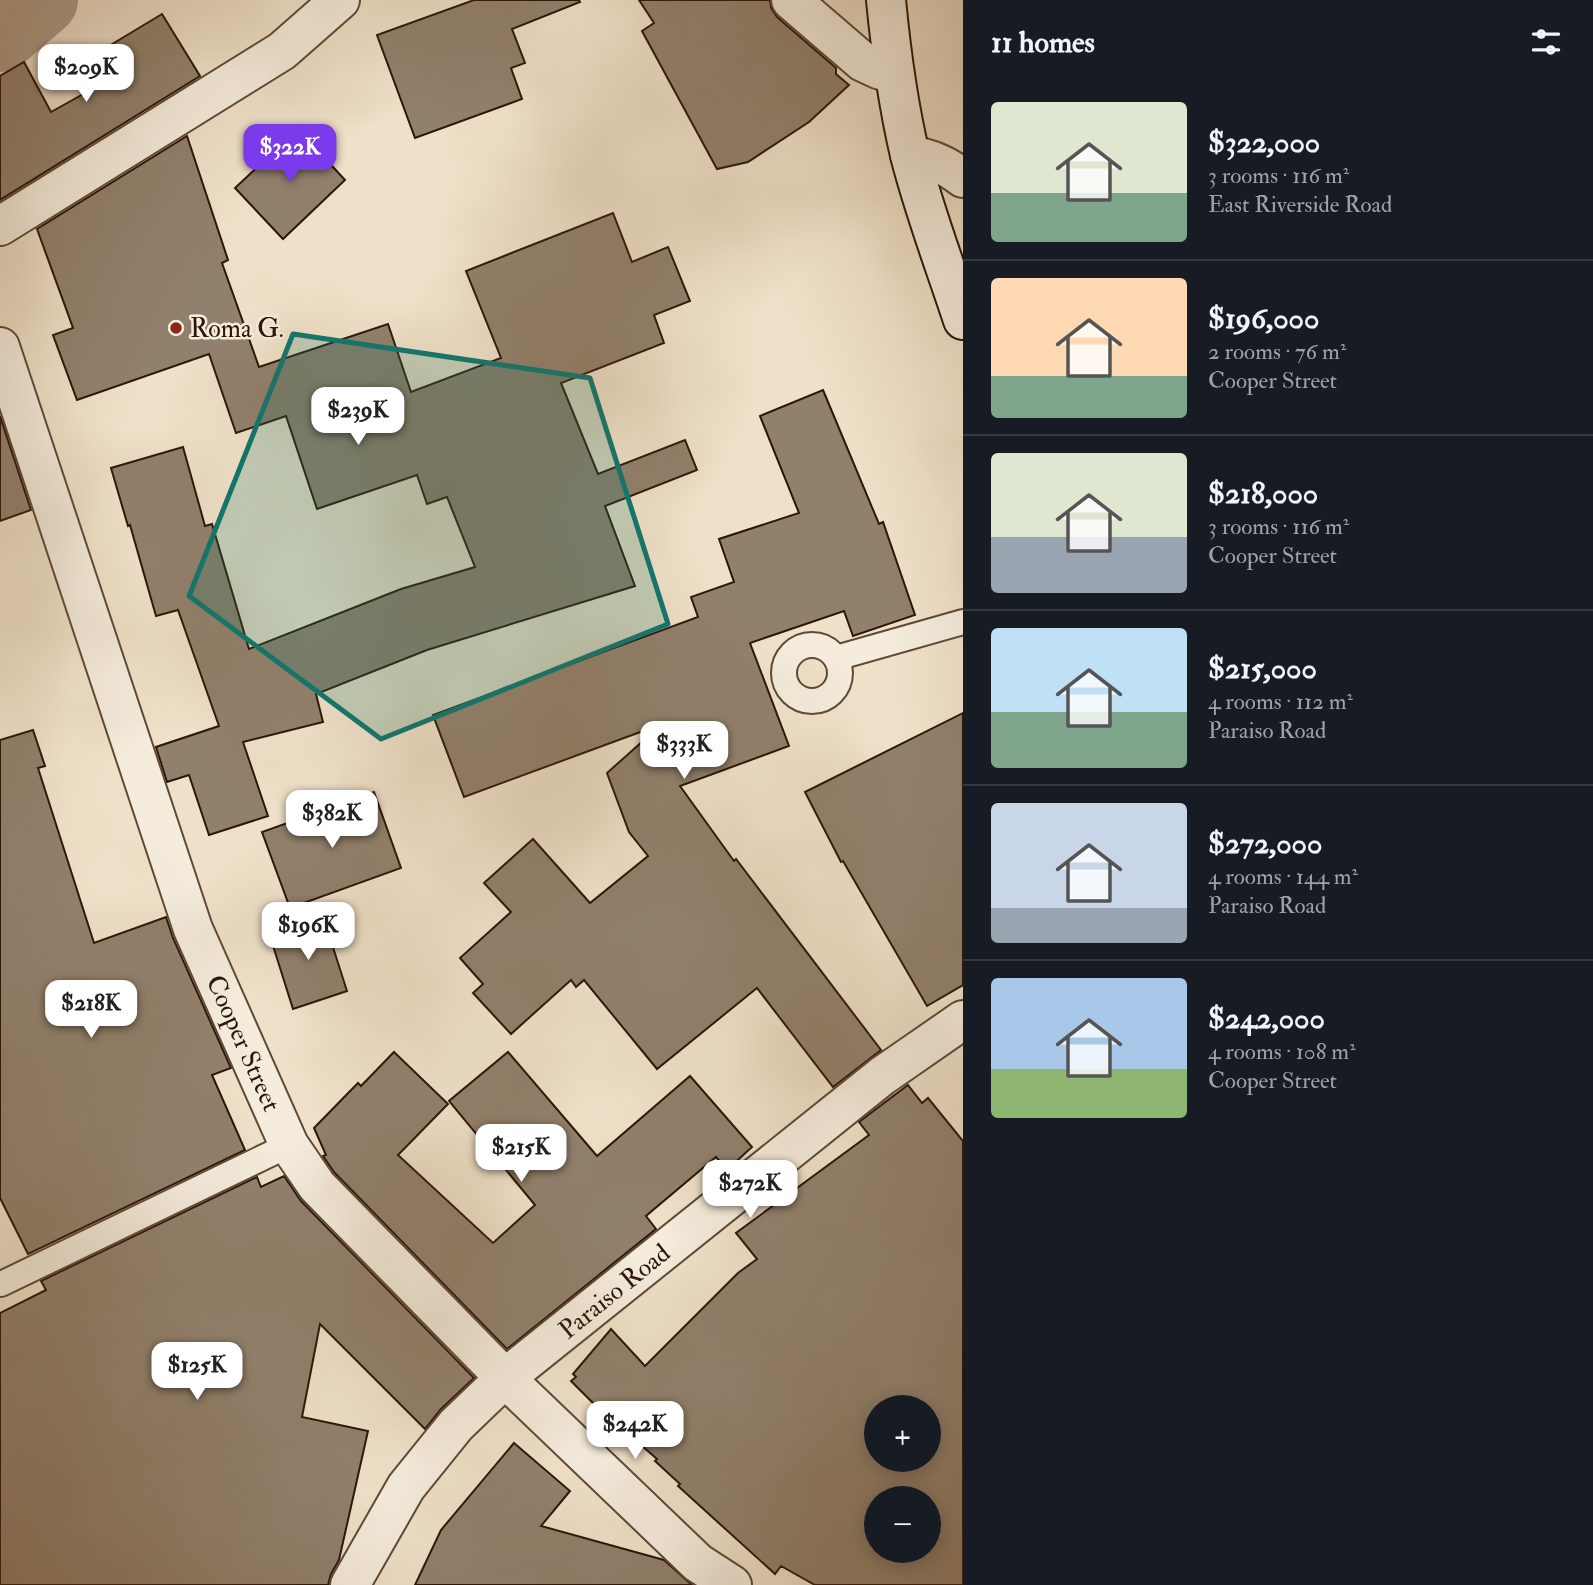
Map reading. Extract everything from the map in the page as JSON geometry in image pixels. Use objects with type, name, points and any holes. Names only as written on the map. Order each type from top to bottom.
[{"type":"street","points":[[0,226],[282,51],[340,0]]},
{"type":"street","points":[[791,0],[863,62],[894,74]]},
{"type":"street","points":[[886,0],[894,74],[910,155],[963,320]]},
{"type":"street","points":[[910,155],[930,158],[949,167],[963,178]]},
{"type":"street","name":"Cooper Street","points":[[0,347],[193,929],[289,1145],[317,1186],[505,1378],[698,1563],[732,1585]]},
{"type":"street","name":"Paraiso Road","points":[[350,1585],[406,1487],[456,1424],[505,1378],[881,1076],[963,1020]]},
{"type":"lane","points":[[836,658],[963,622]]},
{"type":"lane","points":[[1,1284],[289,1145]]},
{"type":"highlighted area","points":[[293,334],[590,378],[668,624],[381,739],[189,596]]},
{"type":"building","points":[[474,0],[580,2],[512,29],[525,63],[511,68],[522,99],[415,138],[377,35]]},
{"type":"building","points":[[639,0],[770,0],[771,8],[777,17],[836,68],[836,74],[849,85],[809,122],[748,162],[717,169],[642,31],[654,23]]},
{"type":"building","points":[[162,14],[200,76],[0,200],[0,76],[24,62],[51,112],[119,74],[104,49]]},
{"type":"building","points":[[298,129],[345,180],[283,239],[235,188]]},
{"type":"building","points":[[187,136],[228,260],[222,263],[259,367],[388,324],[411,392],[501,358],[466,271],[613,213],[632,262],[668,247],[690,301],[654,315],[664,343],[561,383],[598,474],[685,440],[697,470],[605,506],[635,586],[427,650],[316,694],[323,722],[243,742],[268,816],[209,835],[189,775],[167,782],[156,747],[219,726],[178,610],[156,616],[111,468],[183,447],[205,526],[212,524],[249,649],[401,589],[475,567],[447,497],[427,504],[417,475],[317,509],[286,416],[236,433],[209,354],[77,400],[53,335],[73,328],[37,229]]},
{"type":"building","points":[[823,390],[879,524],[883,522],[915,615],[853,636],[844,611],[750,643],[789,746],[680,786],[734,861],[736,859],[881,1050],[833,1087],[757,988],[657,1069],[584,980],[576,987],[571,980],[511,1034],[473,993],[483,984],[460,958],[511,912],[484,883],[533,839],[590,903],[648,856],[629,832],[607,773],[662,724],[464,797],[433,715],[698,617],[691,597],[734,582],[719,539],[799,513],[760,416]]},
{"type":"building","points":[[0,416],[31,510],[0,521]]},
{"type":"building","points":[[963,713],[963,985],[927,1006],[843,861],[841,862],[805,792]]},
{"type":"building","points":[[33,730],[45,766],[38,768],[94,943],[166,917],[231,1068],[212,1075],[245,1150],[28,1254],[0,1198],[0,740]]},
{"type":"building","points":[[374,792],[401,868],[290,908],[262,832]]},
{"type":"building","points":[[323,916],[347,991],[293,1009],[269,933]]},
{"type":"building","points":[[394,1052],[448,1104],[398,1155],[493,1243],[535,1205],[449,1101],[508,1052],[597,1156],[690,1076],[752,1147],[727,1170],[716,1157],[646,1216],[656,1229],[507,1349],[334,1172],[323,1156],[326,1155],[314,1128],[358,1083],[361,1086]]},
{"type":"building","points":[[908,1085],[922,1103],[928,1098],[963,1141],[963,1585],[815,1585],[781,1566],[775,1574],[678,1486],[680,1484],[655,1461],[657,1459],[571,1381],[576,1377],[573,1374],[611,1329],[645,1366],[738,1273],[757,1259],[736,1233],[869,1135],[859,1122]]},
{"type":"building","points":[[284,1176],[301,1201],[474,1378],[441,1409],[425,1429],[320,1324],[302,1417],[368,1431],[339,1560],[328,1585],[0,1585],[0,1313],[46,1290],[41,1281],[257,1177],[261,1187]]},
{"type":"building","points":[[514,1443],[570,1491],[541,1526],[664,1560],[692,1585],[415,1585],[441,1530]]},
{"type":"waterway","points":[[0,36],[42,0]]},
{"type":"place","name":"Roma G.","points":[[176,328]]}]
